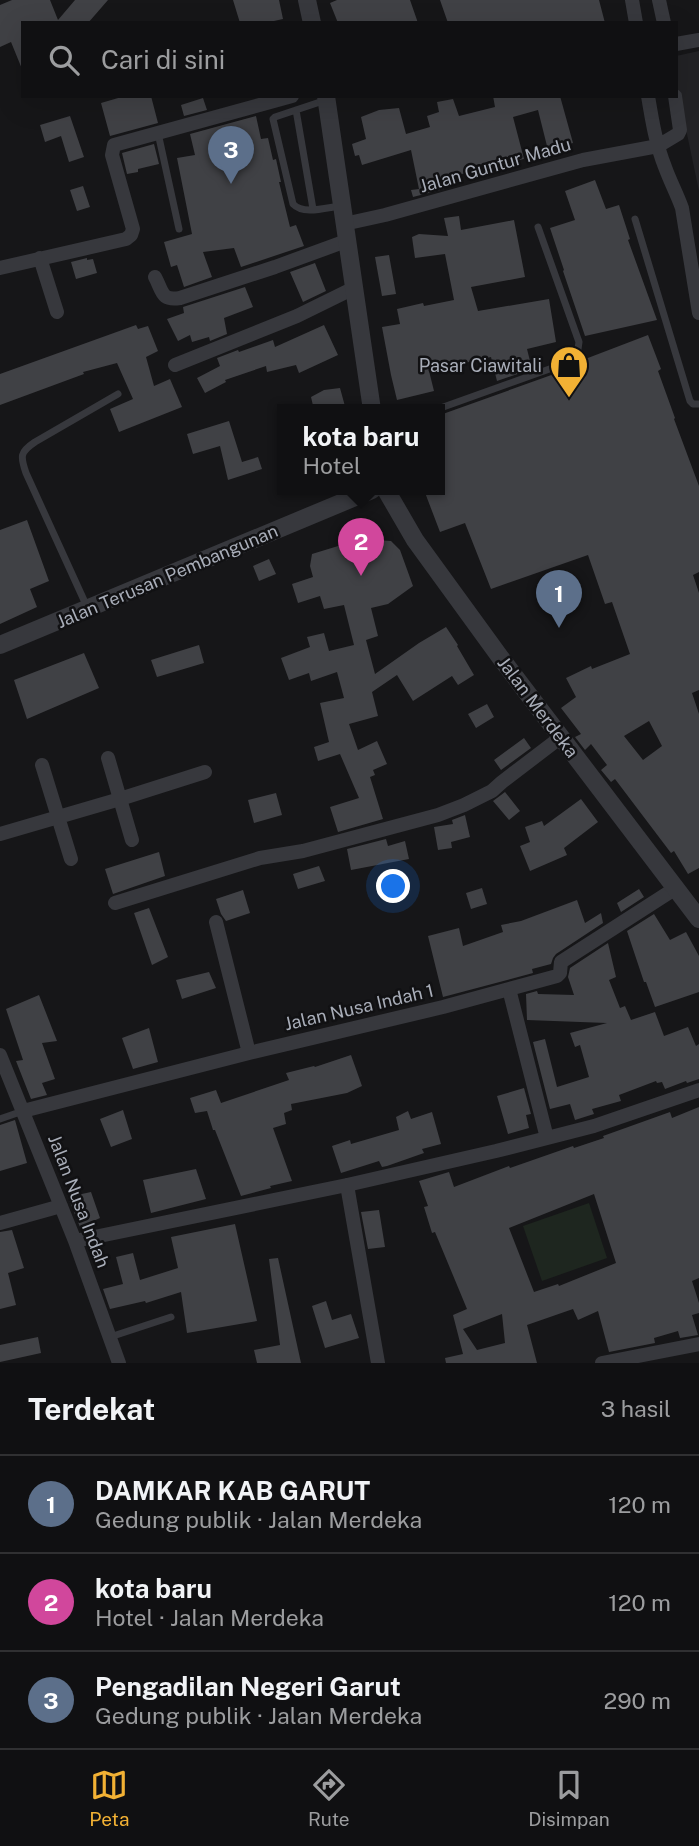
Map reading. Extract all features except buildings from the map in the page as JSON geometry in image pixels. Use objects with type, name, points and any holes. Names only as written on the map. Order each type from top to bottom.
[{"type":"street","points":[[307,0],[312,21]]},
{"type":"street","points":[[632,0],[636,21]]},
{"type":"street","points":[[659,0],[664,21]]},
{"type":"street","points":[[678,44],[699,40]]},
{"type":"street","points":[[326,98],[371,404]]},
{"type":"street","points":[[648,98],[658,146],[682,208],[699,313]]},
{"type":"street","points":[[658,146],[680,131],[676,98]]},
{"type":"street","points":[[0,268],[126,239],[131,235],[133,229],[111,155],[114,145],[158,132],[294,103]]},
{"type":"street","name":"Jalan Guntur Madu","points":[[155,277],[165,297],[170,300],[180,299],[275,267],[344,224],[583,160],[658,146]]},
{"type":"street","points":[[40,258],[57,312]]},
{"type":"street","points":[[175,365],[296,316],[354,288]]},
{"type":"street","name":"Jalan Terusan Pembangunan","points":[[0,645],[360,495]]},
{"type":"street","name":"Jalan Merdeka","points":[[389,495],[415,540],[500,657],[699,919]]},
{"type":"street","points":[[115,903],[260,858],[303,851],[438,815],[492,791],[561,737]]},
{"type":"street","points":[[108,758],[132,840]]},
{"type":"street","points":[[42,765],[71,859]]},
{"type":"street","points":[[0,834],[205,772]]},
{"type":"street","name":"Jalan Nusa Indah 1","points":[[23,1111],[443,1007],[557,976],[560,974],[561,962],[676,888]]},
{"type":"street","points":[[216,922],[249,1053]]},
{"type":"street","points":[[509,989],[547,1138]]},
{"type":"street","name":"Jalan Nusa Indah","points":[[0,1055],[75,1241],[119,1363]]},
{"type":"street","points":[[75,1241],[348,1185],[547,1138],[594,1126],[699,1090]]},
{"type":"street","points":[[348,1185],[378,1363]]},
{"type":"street","points":[[0,1223],[61,1206]]},
{"type":"street","points":[[602,1363],[699,1344]]},
{"type":"lane","points":[[326,98],[294,103],[273,119],[293,204],[298,210],[313,209],[344,224]]},
{"type":"lane","points":[[294,103],[313,209]]},
{"type":"lane","points":[[158,132],[179,229]]},
{"type":"lane","points":[[635,219],[690,401],[699,404]]},
{"type":"lane","points":[[445,406],[569,362],[578,356],[579,342],[538,227]]},
{"type":"lane","points":[[88,609],[21,457],[35,442],[118,394]]},
{"type":"lane","points":[[0,1119],[23,1111]]},
{"type":"lane","points":[[110,1337],[172,1317]]},
{"type":"shaded area","points":[[699,51],[699,191],[678,91],[678,56]]},
{"type":"shaded area","points":[[589,1203],[607,1258],[542,1281],[523,1226]]},
{"type":"place","name":"Pengadilan Negeri Garut","points":[[231,184]]},
{"type":"place","name":"Pasar Ciawitali","points":[[569,399]]},
{"type":"place","name":"kota baru","points":[[361,576]]},
{"type":"place","name":"DAMKAR KAB GARUT","points":[[559,628]]}]
